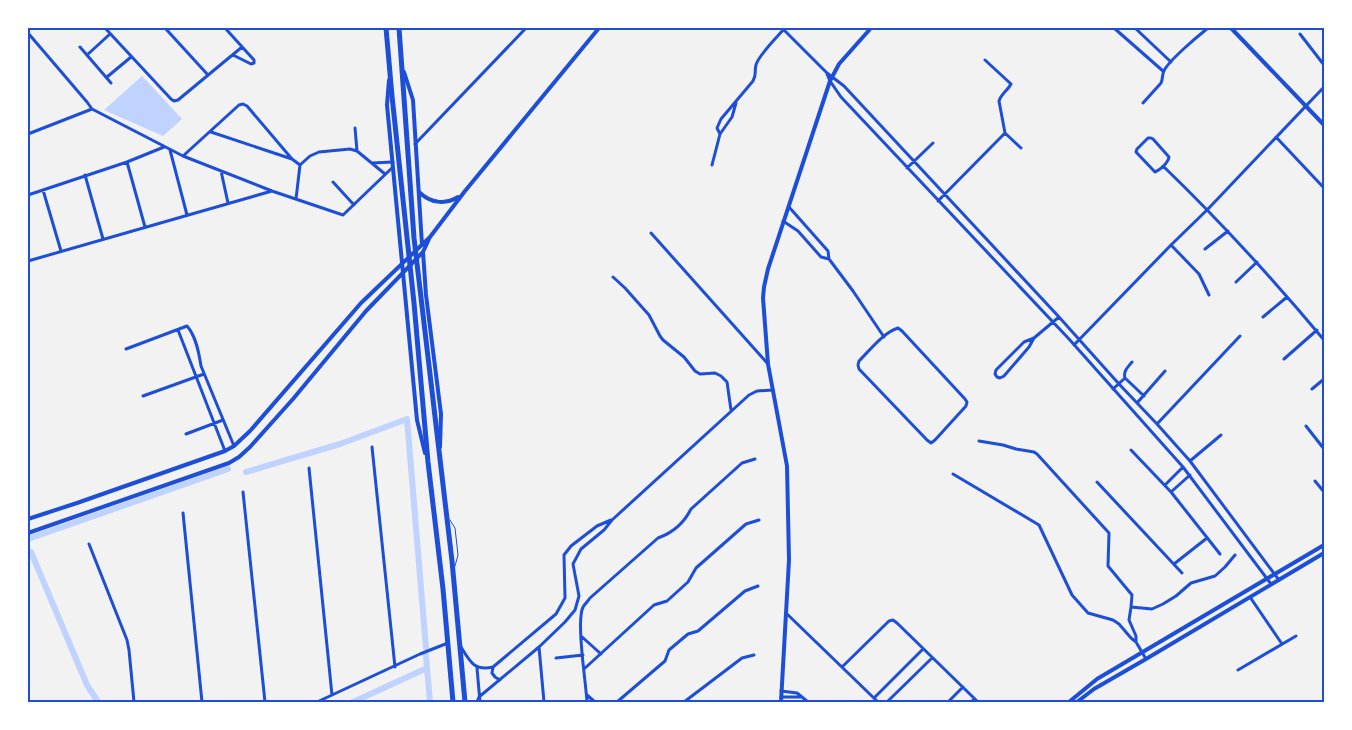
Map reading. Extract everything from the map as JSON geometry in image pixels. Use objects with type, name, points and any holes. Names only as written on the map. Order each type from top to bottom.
[{"type":"highway","points":[[386,28],[453,702]]},
{"type":"highway","points":[[399,28],[414,238],[453,574],[465,702]]},
{"type":"street","points":[[105,28],[174,101],[178,100],[242,47]]},
{"type":"street","points":[[165,28],[208,75]]},
{"type":"street","points":[[225,28],[254,60],[254,63],[251,64],[233,55]]},
{"type":"street","points":[[415,144],[526,28]]},
{"type":"street","points":[[28,533],[229,462],[250,447],[293,399],[366,311],[423,252],[430,237],[462,194],[599,28]]},
{"type":"street","points":[[720,134],[718,128],[721,119],[753,82],[756,75],[756,65],[760,57],[783,28],[827,73],[841,97],[1053,322],[1183,467],[1271,584]]},
{"type":"street","points":[[781,702],[789,555],[786,466],[768,364],[764,288],[783,221],[831,79],[839,64],[870,28]]},
{"type":"street","points":[[1114,28],[1163,71]]},
{"type":"street","points":[[1135,28],[1172,62]]},
{"type":"street","points":[[1143,103],[1161,83],[1163,71],[1208,28]]},
{"type":"street","points":[[1231,28],[1324,125]]},
{"type":"street","points":[[28,33],[92,109],[183,156],[272,191],[343,215],[393,164]]},
{"type":"street","points":[[87,55],[110,34]]},
{"type":"street","points":[[1300,34],[1324,65]]},
{"type":"street","points":[[80,47],[111,83]]},
{"type":"street","points":[[107,78],[131,56]]},
{"type":"street","points":[[986,60],[1010,84],[1010,87],[1001,96],[999,101],[1005,133],[1021,148]]},
{"type":"street","points":[[390,65],[387,106],[404,286],[417,420],[428,462]]},
{"type":"street","points":[[402,66],[413,100],[424,274],[441,414],[440,462]]},
{"type":"street","points":[[831,79],[844,86],[1182,452],[1278,580]]},
{"type":"street","points":[[1074,345],[1208,209],[1324,87]]},
{"type":"street","points":[[712,165],[720,134],[732,117],[736,102]]},
{"type":"street","points":[[183,156],[239,105],[243,104],[247,106],[292,159],[300,165]]},
{"type":"street","points":[[28,134],[92,109]]},
{"type":"street","points":[[355,128],[357,151]]},
{"type":"street","points":[[210,132],[292,159]]},
{"type":"street","points":[[938,201],[1005,133]]},
{"type":"street","points":[[1276,137],[1324,188]]},
{"type":"street","points":[[1148,138],[1153,139],[1169,157],[1169,160],[1163,166],[1155,172],[1137,155],[1137,149],[1148,138]]},
{"type":"street","points":[[907,168],[933,143]]},
{"type":"street","points":[[28,195],[127,162],[165,147]]},
{"type":"street","points":[[296,199],[300,165],[310,156],[319,152],[350,149],[357,151],[385,174]]},
{"type":"street","points":[[170,150],[187,215]]},
{"type":"street","points":[[127,162],[145,227]]},
{"type":"street","points":[[372,163],[393,164]]},
{"type":"street","points":[[1163,166],[1208,209],[1257,262],[1324,340]]},
{"type":"street","points":[[221,171],[228,204]]},
{"type":"street","points":[[85,175],[103,239]]},
{"type":"street","points":[[333,182],[354,205]]},
{"type":"street","points":[[43,190],[61,251]]},
{"type":"street","points":[[28,261],[272,191]]},
{"type":"street","points":[[419,192],[426,198],[439,202],[453,200],[462,194]]},
{"type":"street","points":[[788,206],[828,251],[829,259],[884,337]]},
{"type":"street","points":[[783,221],[798,231],[822,257],[829,259]]},
{"type":"street","points":[[1204,249],[1228,231]]},
{"type":"street","points":[[652,233],[768,364]]},
{"type":"street","points":[[28,519],[225,451],[234,446],[250,431],[361,303],[430,237]]},
{"type":"street","points":[[1171,245],[1199,274],[1209,294]]},
{"type":"street","points":[[1236,282],[1257,262]]},
{"type":"street","points":[[404,286],[415,284],[424,274]]},
{"type":"street","points":[[613,277],[649,315],[660,336],[684,358],[695,372],[700,374],[716,373],[722,376],[727,382],[731,410]]},
{"type":"street","points":[[406,302],[412,294],[418,291],[426,295]]},
{"type":"street","points":[[1263,317],[1287,297]]},
{"type":"street","points":[[361,303],[366,311]]},
{"type":"street","points":[[1034,338],[1030,347],[1004,376],[997,377],[995,374],[996,370],[1024,342],[1034,338],[1059,317]]},
{"type":"street","points":[[126,349],[188,326],[198,352],[200,366],[234,446]]},
{"type":"street","points":[[898,328],[902,331],[967,402],[966,406],[931,442],[926,440],[859,370],[858,365],[860,361],[884,337],[894,329],[898,328]]},
{"type":"street","points":[[178,330],[225,451]]},
{"type":"street","points":[[1284,359],[1316,330]]},
{"type":"street","points":[[1157,424],[1240,336]]},
{"type":"street","points":[[1132,362],[1125,370],[1125,378],[1144,396]]},
{"type":"street","points":[[1137,403],[1165,371]]},
{"type":"street","points":[[143,396],[204,374]]},
{"type":"street","points":[[1113,389],[1125,378]]},
{"type":"street","points":[[1312,390],[1324,379]]},
{"type":"street","points":[[479,697],[538,647],[575,610],[578,596],[573,564],[581,549],[604,530],[612,520],[749,395],[757,391],[773,390]]},
{"type":"street","points":[[186,434],[223,420]]},
{"type":"street","points":[[1306,426],[1324,449]]},
{"type":"street","points":[[1190,461],[1221,435]]},
{"type":"street","points":[[979,441],[1037,454],[1108,532],[1110,537],[1109,567],[1132,595],[1129,620],[1136,636],[1136,642]]},
{"type":"street","points":[[372,448],[394,667]]},
{"type":"street","points":[[1131,450],[1171,492],[1220,554]]},
{"type":"street","points":[[1175,458],[1182,452]]},
{"type":"street","points":[[587,702],[581,636],[583,607],[590,598],[658,538],[669,534],[687,517],[691,509],[742,463],[755,459]]},
{"type":"street","points":[[1165,485],[1183,467]]},
{"type":"street","points":[[309,468],[332,695]]},
{"type":"street","points":[[953,474],[1039,525],[1072,596],[1091,614],[1116,622],[1136,642],[1146,659]]},
{"type":"street","points":[[1171,492],[1190,475]]},
{"type":"street","points":[[1314,481],[1324,492]]},
{"type":"street","points":[[1097,482],[1182,573]]},
{"type":"street","points":[[243,492],[265,702]]},
{"type":"street","points":[[183,513],[202,702]]},
{"type":"street","points":[[460,645],[468,659],[478,668],[494,667],[556,614],[565,598],[564,555],[571,546],[597,526],[612,520]]},
{"type":"street","points":[[584,669],[654,605],[667,601],[674,595],[688,582],[696,568],[746,524],[759,520]]},
{"type":"street","points":[[1174,564],[1207,538]]},
{"type":"street","points":[[89,544],[130,650],[134,702]]},
{"type":"street","points":[[1069,702],[1098,679],[1324,545]]},
{"type":"street","points":[[1077,702],[1094,689],[1324,553]]},
{"type":"street","points":[[1132,607],[1146,609],[1158,607],[1176,596],[1191,583],[1215,576],[1234,555]]},
{"type":"street","points":[[617,702],[665,661],[669,650],[688,634],[698,631],[745,591],[758,586]]},
{"type":"street","points":[[1250,596],[1282,644]]},
{"type":"street","points":[[786,614],[878,702]]},
{"type":"street","points":[[842,667],[888,621],[892,620],[978,702]]},
{"type":"street","points":[[581,636],[601,654]]},
{"type":"street","points":[[1238,670],[1296,636]]},
{"type":"street","points":[[317,702],[448,643]]},
{"type":"street","points":[[538,647],[544,702]]},
{"type":"street","points":[[874,698],[924,649]]},
{"type":"street","points":[[684,702],[742,658],[754,654]]},
{"type":"street","points":[[556,658],[583,655]]},
{"type":"street","points":[[887,702],[932,658]]},
{"type":"street","points":[[494,667],[492,673],[500,680]]},
{"type":"street","points":[[478,668],[478,702]]},
{"type":"street","points":[[948,702],[963,687]]},
{"type":"street","points":[[781,691],[797,692],[808,702]]},
{"type":"street","points":[[587,695],[595,702]]},
{"type":"street","points":[[781,697],[803,697]]},
{"type":"street","points":[[970,702],[974,699]]},
{"type":"water","points":[[142,76],[182,119],[163,136],[104,110]]},
{"type":"waterway","points":[[246,472],[340,444],[407,419],[426,648]]},
{"type":"waterway","points":[[28,537],[31,538],[228,469]]},
{"type":"waterway","points":[[31,552],[87,685],[98,702]]},
{"type":"waterway","points":[[426,655],[427,668]]},
{"type":"waterway","points":[[353,702],[427,668],[430,702]]}]
